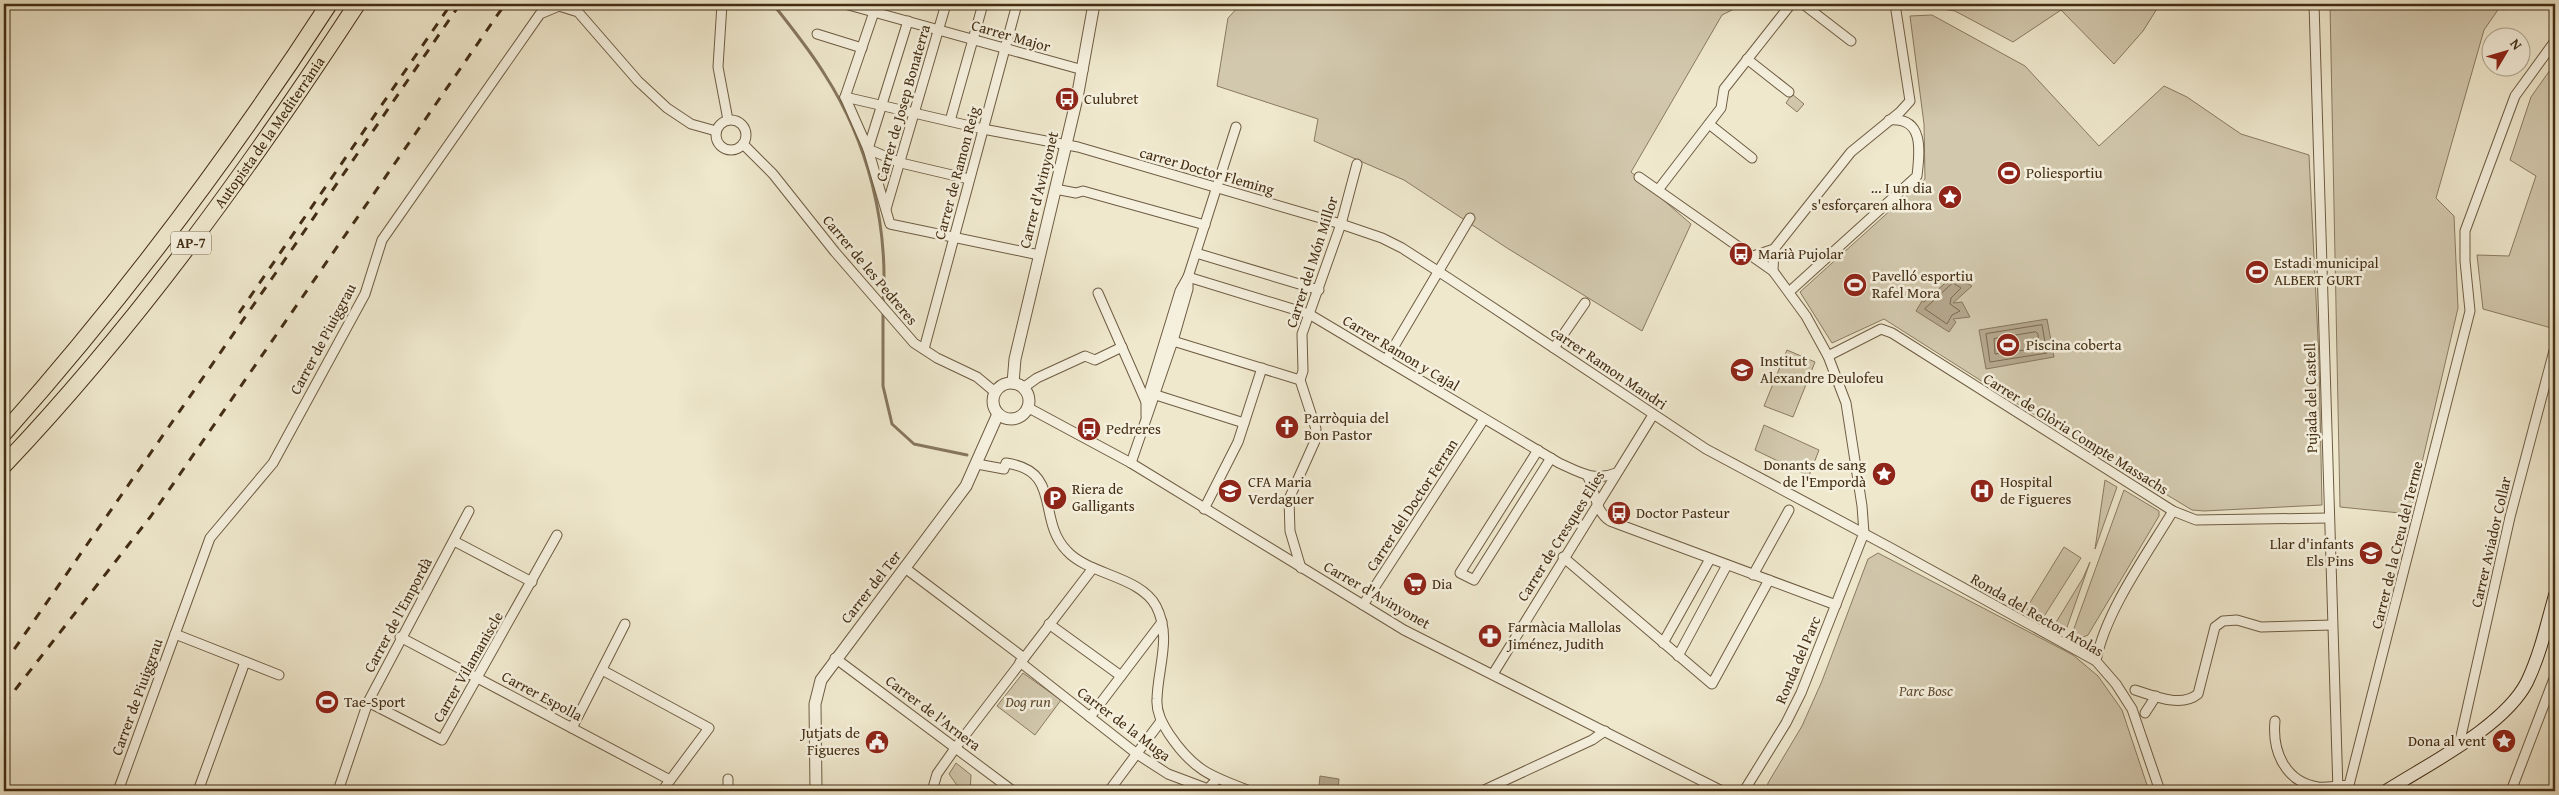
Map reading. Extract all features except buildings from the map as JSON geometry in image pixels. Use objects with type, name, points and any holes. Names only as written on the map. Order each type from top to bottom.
[{"type":"highway","name":"Autopista de la Mediterrània","points":[[4,432],[64,365],[168,236],[281,78],[329,4]]},
{"type":"highway","name":"Autopista de la Mediterrània","points":[[4,465],[82,378],[185,252],[299,92],[357,4]]},
{"type":"main road","points":[[2386,791],[2459,745],[2494,720],[2522,690],[2536,658],[2555,595]]},
{"type":"street","points":[[722,4],[718,67],[728,120]]},
{"type":"street","name":"Carrer Major","points":[[845,4],[1083,70]]},
{"type":"street","name":"Carrer de Josep Bonaterra","points":[[886,210],[916,113],[946,4]]},
{"type":"street","points":[[950,121],[983,4]]},
{"type":"street","name":"Carrer de Ramon Reig","points":[[924,349],[1017,4]]},
{"type":"street","name":"Carrer d'Avinyonet","points":[[1018,385],[1014,359],[1083,70],[1094,4]]},
{"type":"street","points":[[1658,190],[1721,108],[1724,89],[1791,4]]},
{"type":"street","points":[[1803,4],[1851,41]]},
{"type":"street","points":[[1753,256],[1774,249],[1851,152],[1900,112],[1910,101],[1896,4]]},
{"type":"street","name":"Pujada del Castell","points":[[2314,4],[2338,789]]},
{"type":"street","name":"Carrer de Piuiggrau","points":[[118,791],[210,538],[273,463],[365,294],[382,240],[540,14],[559,6],[578,12],[638,81],[667,108],[690,124],[716,130]]},
{"type":"street","points":[[874,12],[845,97],[868,149],[890,224],[1039,255]]},
{"type":"street","points":[[868,149],[880,105],[908,21]]},
{"type":"street","points":[[817,34],[862,48]]},
{"type":"street","name":"Carrer de la Creu del Terme","points":[[2338,789],[2349,785],[2470,311],[2465,261],[2465,231],[2515,96],[2555,41]]},
{"type":"street","points":[[1747,59],[1789,92]]},
{"type":"street","name":"carrer Doctor Fleming","points":[[845,97],[983,129],[1066,144],[1341,224]]},
{"type":"street","points":[[1789,292],[1918,176],[1916,131],[1910,124],[1900,119],[1889,120]]},
{"type":"street","points":[[728,120],[737,122],[743,127],[746,136],[743,144],[735,150],[726,149],[716,140],[716,130],[728,120]]},
{"type":"street","points":[[1709,124],[1752,158]]},
{"type":"street","points":[[1146,416],[1146,402],[1180,291],[1188,277],[1236,127]]},
{"type":"street","name":"Carrer de les Pedreres","points":[[743,144],[773,174],[835,252],[914,343],[977,377],[995,392]]},
{"type":"street","points":[[868,149],[901,163],[969,179]]},
{"type":"street","name":"Carrer del Món Millor","points":[[1302,568],[1290,531],[1289,499],[1315,441],[1316,429],[1300,380],[1302,371],[1302,334],[1341,224],[1357,164]]},
{"type":"street","points":[[1639,177],[1773,271],[1789,292],[1828,356],[1846,404],[1862,506],[1864,533]]},
{"type":"street","points":[[1055,188],[1076,193],[1083,190],[1205,225]]},
{"type":"street","points":[[1386,360],[1470,218]]},
{"type":"street","name":"carrer Ramon Mandri","points":[[1341,224],[1395,245],[1439,272],[1653,414],[1744,471],[1864,533]]},
{"type":"street","points":[[1773,271],[1774,249]]},
{"type":"street","points":[[1196,253],[1319,290]]},
{"type":"street","points":[[1131,463],[1146,416],[1156,395],[1173,341],[1188,289],[1188,277]]},
{"type":"street","name":"Carrer Ramon y Cajal","points":[[1188,277],[1309,314],[1484,419],[1588,477]]},
{"type":"street","points":[[1098,293],[1146,402]]},
{"type":"street","points":[[1554,348],[1585,303]]},
{"type":"street","name":"Carrer de Glòria Compte Massachs","points":[[1828,356],[1881,329],[1892,333],[2173,511],[2196,520],[2329,518]]},
{"type":"street","points":[[1173,341],[1300,380]]},
{"type":"street","points":[[1018,385],[1028,397],[1028,407],[1025,412],[1015,418],[1003,417],[998,414],[993,404],[995,392],[1003,384],[1018,385],[1085,356],[1096,360],[1122,347]]},
{"type":"street","name":"Carrer Aviador Collar","points":[[2459,745],[2510,517],[2555,347]]},
{"type":"street","points":[[1204,509],[1244,423],[1262,368]]},
{"type":"street","points":[[1156,395],[1244,423]]},
{"type":"street","name":"Carrer d'Avinyonet","points":[[1028,407],[1131,463],[1404,630],[1722,791]]},
{"type":"street","name":"Carrer del Ter","points":[[816,791],[817,694],[824,675],[966,486],[998,414]]},
{"type":"street","name":"Carrer de Cresques Elies","points":[[1492,674],[1653,414]]},
{"type":"street","name":"Carrer del Doctor Ferran","points":[[1363,605],[1484,419]]},
{"type":"street","points":[[1538,450],[1460,573],[1474,580],[1551,458]]},
{"type":"street","points":[[977,464],[1004,469],[1006,463],[1011,463],[1026,468],[1040,479],[1046,493],[1050,524],[1055,537],[1067,552],[1093,568],[1142,591],[1155,604],[1162,622],[1165,638],[1157,700],[1161,721],[1182,753],[1198,769],[1217,779],[1250,791]]},
{"type":"street","points":[[1588,477],[1604,478],[1616,473]]},
{"type":"street","points":[[1588,477],[1596,492],[1597,506],[1602,516],[1610,521],[1836,605]]},
{"type":"street","name":"Carrer de l'Empordà","points":[[338,791],[368,702],[400,637],[454,541],[469,510]]},
{"type":"street","points":[[1753,575],[1790,510]]},
{"type":"street","points":[[2096,661],[2099,641],[2114,610],[2173,511]]},
{"type":"street","name":"Ronda del Parc","points":[[1744,791],[1786,723],[1802,693],[1864,533]]},
{"type":"street","name":"Ronda del Rector Arolas","points":[[1864,533],[2096,661],[2116,684],[2132,709],[2160,791]]},
{"type":"street","name":"Carrer Vilamaniscle","points":[[368,702],[442,740],[557,535]]},
{"type":"street","points":[[454,541],[532,582]]},
{"type":"street","points":[[1564,557],[1712,684],[1769,580]]},
{"type":"street","points":[[1663,643],[1710,559]]},
{"type":"street","points":[[1678,656],[1727,566]]},
{"type":"street","name":"Carrer de la Muga","points":[[905,568],[1137,754],[1168,774],[1208,789],[1217,779]]},
{"type":"street","points":[[932,791],[937,774],[956,747],[1093,568]]},
{"type":"street","points":[[2135,690],[2183,701],[2192,700],[2198,694],[2215,627],[2223,620],[2238,620],[2270,628],[2332,625]]},
{"type":"street","points":[[1090,717],[1162,622]]},
{"type":"street","points":[[572,728],[625,624]]},
{"type":"street","points":[[1049,624],[1120,676]]},
{"type":"street","points":[[175,634],[279,675]]},
{"type":"street","name":"Carrer Espolla","points":[[400,637],[670,780]]},
{"type":"street","name":"Carrer de l'Arnera","points":[[835,658],[1013,791]]},
{"type":"street","points":[[198,791],[245,662]]},
{"type":"street","points":[[602,670],[709,728],[662,791]]},
{"type":"street","points":[[2511,791],[2555,676]]},
{"type":"street","points":[[2145,713],[2156,696]]},
{"type":"street","points":[[1109,791],[1161,721]]},
{"type":"street","points":[[2275,722],[2275,743],[2284,767],[2294,777],[2306,784],[2338,789]]},
{"type":"street","points":[[1482,791],[1592,740],[1605,731]]},
{"type":"street","points":[[728,779],[728,791]]},
{"type":"green space","points":[[1241,4],[1744,4],[1722,15],[1631,172],[1691,224],[1642,331],[1507,248],[1404,180],[1314,141],[1318,119],[1217,86],[1228,18]]},
{"type":"green space","points":[[1912,4],[2160,4],[2143,31],[2114,64],[2061,10],[2013,42],[1955,11]]},
{"type":"green space","points":[[2330,4],[2502,4],[2485,28],[2482,28],[2482,37],[2436,198],[2454,216],[2458,308],[2410,514],[2340,507]]},
{"type":"green space","points":[[1932,15],[2025,66],[2099,146],[2164,86],[2187,97],[2241,134],[2309,155],[2319,359],[2322,505],[2192,510],[2035,415],[1884,319],[1832,343],[1800,292],[1925,179],[1924,124],[1910,16]]},
{"type":"green space","points":[[2555,63],[2555,329],[2483,309],[2477,255],[2509,256],[2536,176],[2510,160],[2531,97]]},
{"type":"green space","points":[[1792,94],[1804,104],[1797,112],[1786,103]]},
{"type":"green space","points":[[1787,350],[1815,362],[1793,417],[1764,406]]},
{"type":"green space","points":[[1764,425],[1819,450],[1809,476],[1755,450]]},
{"type":"green space","points":[[2105,480],[2117,487],[2095,549]]},
{"type":"green space","points":[[2124,490],[2159,511],[2159,516],[2088,635],[2081,638],[2072,634]]},
{"type":"green space","points":[[2064,547],[2081,558],[2043,618],[2026,609]]},
{"type":"green space","name":"Parc Bosc","points":[[1878,553],[2073,655],[2098,676],[2122,710],[2149,791],[1767,790],[1768,783],[1802,726],[1822,681],[1868,559]]},
{"type":"green space","points":[[2090,562],[2066,630],[2055,624],[2083,578]]},
{"type":"green space","name":"Dog run","points":[[1023,673],[1061,700],[1035,735],[997,706]]},
{"type":"green space","points":[[956,763],[971,775],[970,791],[961,791],[949,774]]},
{"type":"water","points":[[1953,276],[1972,286],[1953,303],[1962,302],[1970,317],[1953,319],[1956,322],[1949,332],[1916,311],[1922,301],[1924,302]]},
{"type":"water","name":"Piscina coberta","points":[[2047,319],[2054,357],[1986,369],[1979,330]]},
{"type":"water","points":[[1320,776],[1339,779],[1338,789],[1319,786]]},
{"type":"waterway","points":[[773,4],[825,75],[840,101],[864,156],[879,215],[883,245],[883,305]]},
{"type":"waterway","points":[[883,311],[883,386],[892,424],[914,444],[967,455]]},
{"type":"railway","points":[[239,313],[451,4]]},
{"type":"railway","points":[[4,664],[460,4]]},
{"type":"railway","points":[[4,704],[151,516],[505,4]]},
{"type":"place","name":"Culubret","points":[[1067,99]]},
{"type":"place","name":"Poliesportiu","points":[[2009,173]]},
{"type":"place","name":"... I un dia s'esforçaren alhora","points":[[1950,197]]},
{"type":"place","name":"Marià Pujolar","points":[[1741,254]]},
{"type":"place","name":"Estadi municipal ALBERT GURT","points":[[2257,272]]},
{"type":"place","name":"Pavelló esportiu Rafel Mora","points":[[1855,285]]},
{"type":"place","name":"Piscina coberta","points":[[2008,345]]},
{"type":"place","name":"Institut Alexandre Deulofeu","points":[[1742,370]]},
{"type":"place","name":"Parròquia del Bon Pastor","points":[[1287,427]]},
{"type":"place","name":"Pedreres","points":[[1089,429]]},
{"type":"place","name":"Donants de sang de l'Empordà","points":[[1884,474]]},
{"type":"place","name":"CFA Maria Verdaguer","points":[[1230,491]]},
{"type":"place","name":"Hospital de Figueres","points":[[1982,491]]},
{"type":"place","name":"Riera de Galligants","points":[[1055,498]]},
{"type":"place","name":"Doctor Pasteur","points":[[1619,513]]},
{"type":"place","name":"Llar d'infants Els Pins","points":[[2371,553]]},
{"type":"place","name":"Dia","points":[[1415,584]]},
{"type":"place","name":"Farmàcia Mallolas Jiménez, Judith","points":[[1490,636]]},
{"type":"place","name":"Tae-Sport","points":[[327,702]]},
{"type":"place","name":"Dona al vent","points":[[2504,741]]},
{"type":"place","name":"Jutjats de Figueres","points":[[877,742]]}]
